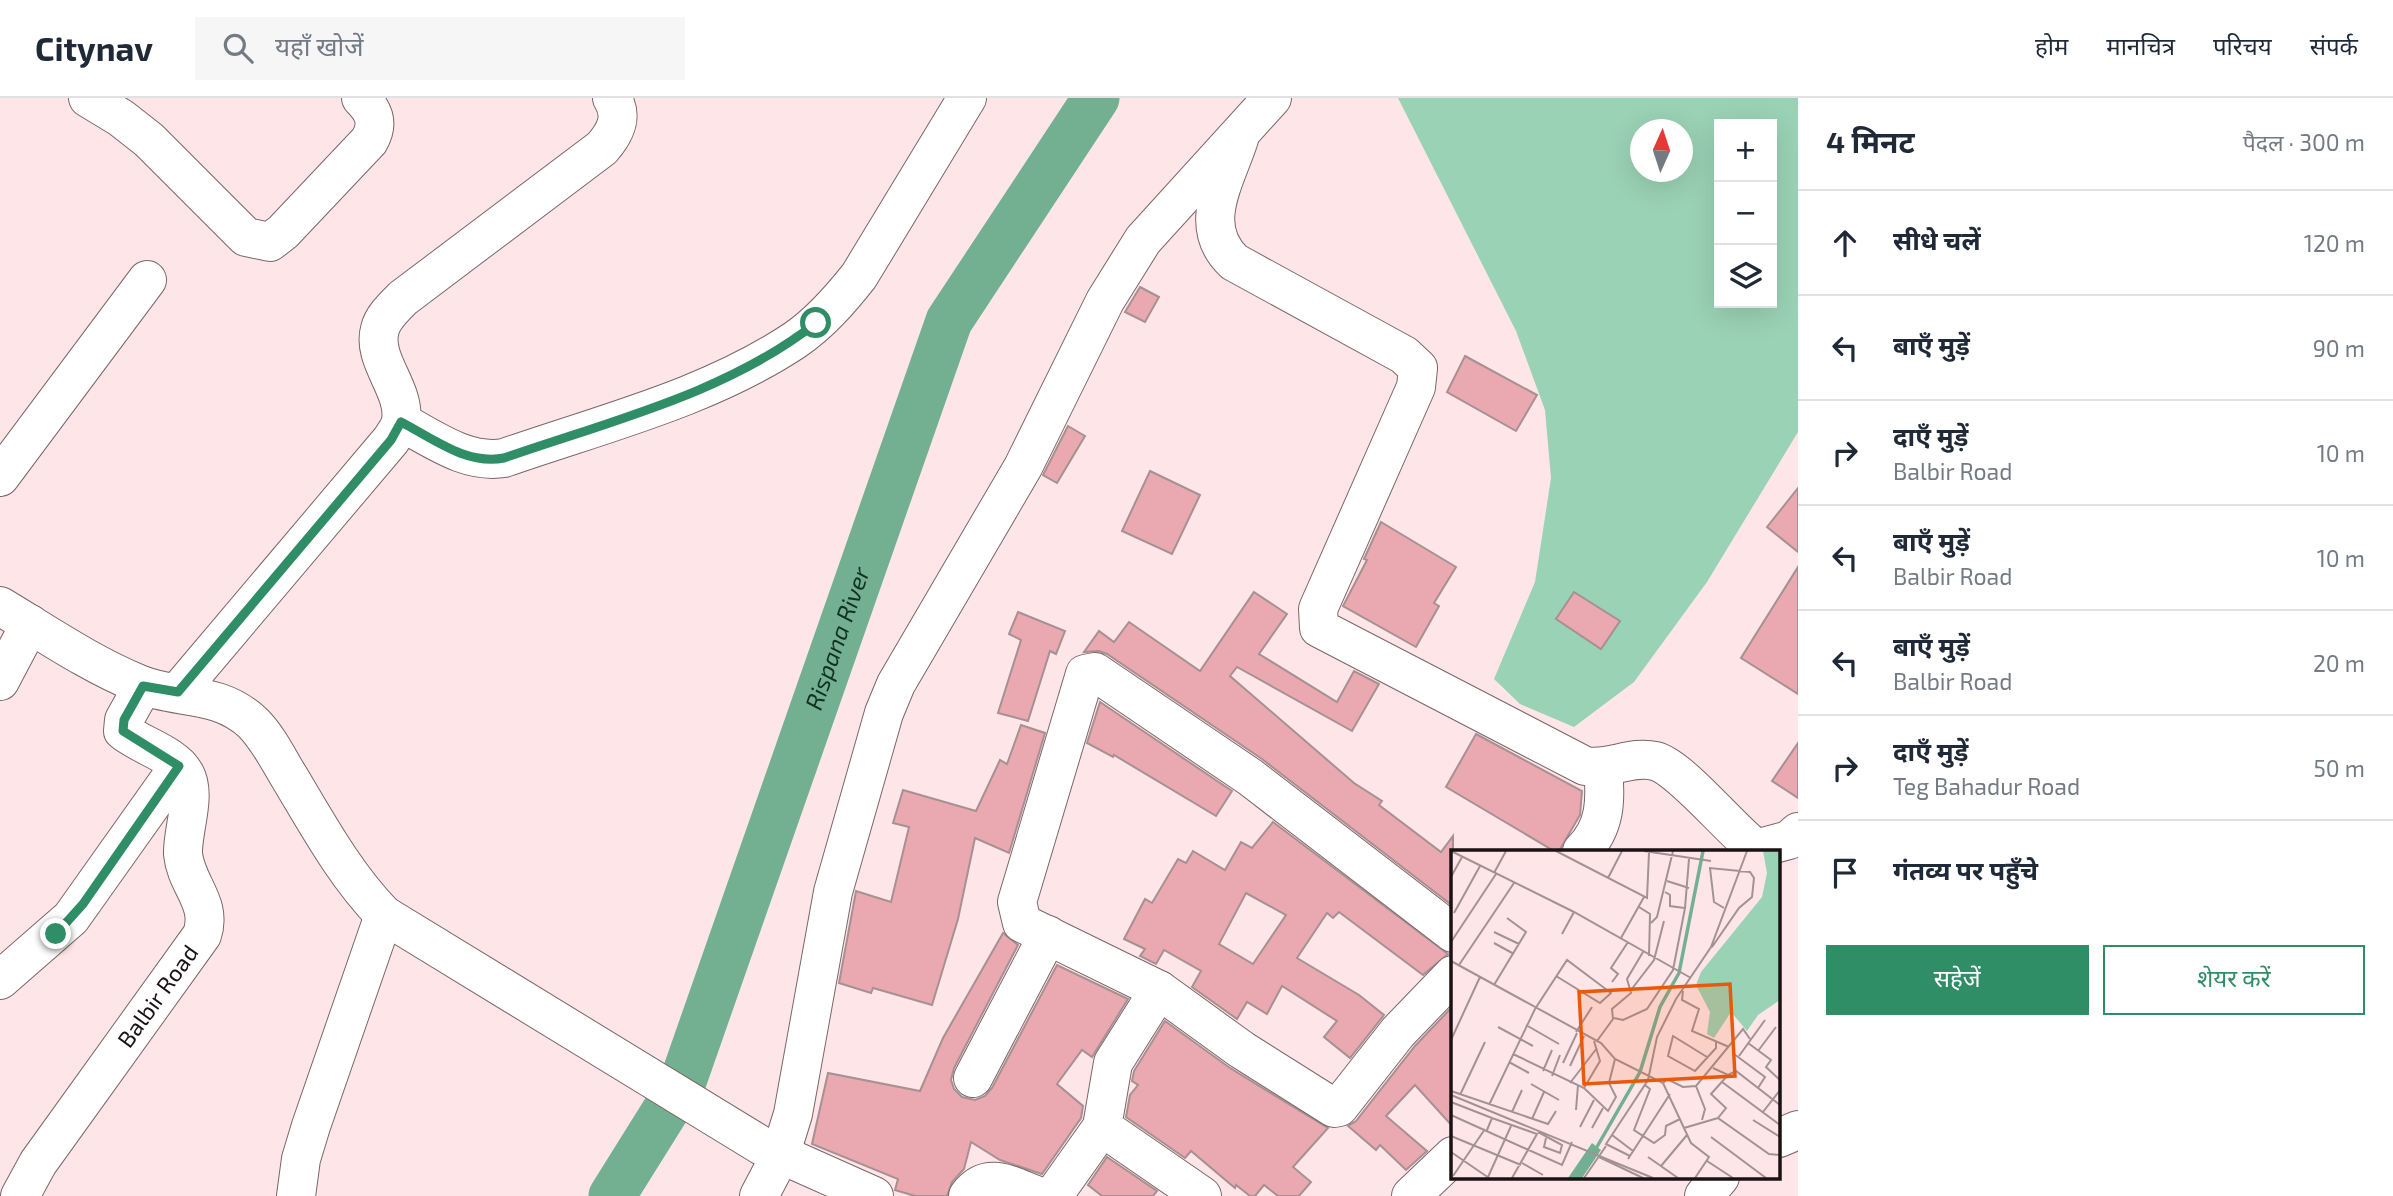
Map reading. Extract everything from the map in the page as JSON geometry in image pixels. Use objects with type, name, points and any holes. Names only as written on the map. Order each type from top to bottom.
[{"type":"street","points":[[88,98],[121,118],[149,140],[246,237],[270,242],[283,232],[369,141],[376,129],[374,116],[361,98]]},
{"type":"street","points":[[401,422],[470,458],[487,461],[504,458],[676,399],[743,369],[795,340],[839,301],[859,276],[967,98]]},
{"type":"street","points":[[759,1196],[771,1151],[793,1114],[833,891],[884,713],[896,684],[1023,467],[1105,301],[1143,240],[1272,98]]},
{"type":"street","points":[[0,981],[71,918],[179,766],[123,731],[124,720],[161,689],[391,440],[401,422],[400,406],[379,346],[379,330],[387,314],[403,298],[602,148],[613,136],[618,122],[619,101]]},
{"type":"street","points":[[1243,128],[1215,212],[1214,233],[1223,252],[1234,262],[1404,355],[1418,368],[1416,387],[1318,609],[1319,628],[1585,766],[1603,768],[1644,760],[1665,765],[1749,847],[1790,840],[1798,831]]},
{"type":"street","points":[[0,478],[147,280]]},
{"type":"street","points":[[0,681],[15,615],[97,664],[161,689],[211,699],[235,710],[252,723],[266,740],[344,865],[367,898],[384,915],[771,1151],[874,1196]]},
{"type":"street","points":[[1451,931],[1250,777],[1092,671],[1085,674],[1017,902],[1022,923],[1159,990],[1242,1050],[1336,1109],[1398,1032],[1451,977]]},
{"type":"street","name":"Balbir Road","points":[[20,1196],[38,1163],[74,1111],[202,935],[206,912],[185,863],[183,841],[189,790],[187,776],[179,766]]},
{"type":"street","points":[[1583,850],[1592,842],[1604,813],[1603,768]]},
{"type":"street","points":[[296,1196],[301,1159],[311,1126],[384,915]]},
{"type":"street","points":[[973,1078],[1048,935]]},
{"type":"street","points":[[1053,1196],[1102,1127],[1113,1063],[1159,990]]},
{"type":"street","points":[[1102,1127],[1202,1196]]},
{"type":"street","points":[[1780,1138],[1798,1130]]},
{"type":"street","points":[[1411,1196],[1451,1158]]},
{"type":"street","points":[[1704,1196],[1719,1178]]},
{"type":"street","points":[[968,1196],[980,1183],[988,1180],[1039,1196]]},
{"type":"green space","points":[[1398,98],[1798,98],[1798,432],[1707,582],[1634,682],[1574,727],[1520,704],[1494,679],[1535,582],[1551,478],[1545,410],[1516,331]]},
{"type":"building","points":[[1140,287],[1159,297],[1145,322],[1125,312]]},
{"type":"building","points":[[1465,356],[1537,395],[1516,431],[1447,392]]},
{"type":"building","points":[[1068,426],[1085,436],[1057,483],[1043,475]]},
{"type":"building","points":[[1150,471],[1200,495],[1172,554],[1122,531]]},
{"type":"building","points":[[1798,488],[1798,552],[1767,527]]},
{"type":"building","points":[[1381,522],[1456,567],[1434,603],[1439,606],[1416,647],[1343,606],[1367,560],[1364,559]]},
{"type":"building","points":[[1798,567],[1798,694],[1741,658]]},
{"type":"building","points":[[1254,592],[1287,614],[1259,654],[1337,702],[1354,671],[1379,684],[1352,731],[1237,667],[1230,676],[1354,783],[1382,801],[1379,805],[1441,852],[1453,836],[1451,904],[1262,759],[1107,654],[1099,651],[1084,652],[1099,631],[1114,642],[1129,622],[1200,671]]},
{"type":"building","points":[[1574,592],[1620,621],[1601,649],[1556,619]]},
{"type":"building","points":[[1018,612],[1065,631],[1056,654],[1050,651],[1028,721],[998,713],[1021,640],[1009,634]]},
{"type":"building","points":[[1100,702],[1232,791],[1216,816],[1114,755],[1113,757],[1087,743]]},
{"type":"building","points":[[1021,725],[1045,733],[1009,853],[975,838],[958,919],[932,1005],[873,988],[871,993],[839,983],[856,891],[891,902],[909,827],[893,823],[903,790],[976,811],[1000,760],[1007,764]]},
{"type":"building","points":[[1476,734],[1582,791],[1580,815],[1560,850],[1552,850],[1446,787]]},
{"type":"building","points":[[1798,743],[1798,798],[1772,781]]},
{"type":"building","points":[[1273,822],[1448,954],[1423,975],[1339,912],[1333,918],[1327,913],[1297,958],[1359,995],[1384,1015],[1350,1058],[1324,1037],[1337,1021],[1282,986],[1267,1014],[1247,1002],[1237,1019],[1192,987],[1201,971],[1164,950],[1156,964],[1140,956],[1145,949],[1124,939],[1145,899],[1152,903],[1178,859],[1186,863],[1193,851],[1225,870],[1241,842],[1252,848]],"holes":[[[1246,893],[1286,915],[1253,964],[1219,944]]]},
{"type":"building","points":[[1003,933],[1018,945],[954,1068],[951,1080],[954,1089],[962,1097],[975,1100],[985,1096],[992,1088],[1057,965],[1128,999],[1092,1057],[1082,1050],[1057,1084],[1083,1106],[1081,1118],[1042,1174],[1000,1160],[971,1142],[964,1169],[952,1182],[947,1196],[915,1196],[895,1190],[898,1179],[812,1144],[828,1073],[920,1091],[943,1038]]},
{"type":"building","points":[[1451,1008],[1451,1125],[1415,1085],[1386,1116],[1427,1151],[1406,1170],[1380,1145],[1376,1150],[1348,1126],[1356,1121],[1415,1046]]},
{"type":"building","points":[[1165,1021],[1230,1068],[1328,1128],[1293,1167],[1311,1182],[1299,1196],[1278,1196],[1264,1185],[1255,1196],[1250,1196],[1236,1185],[1235,1188],[1191,1151],[1185,1158],[1126,1117],[1130,1095],[1138,1085],[1132,1081],[1134,1071]]},
{"type":"building","points":[[1107,1157],[1157,1191],[1153,1196],[1102,1196],[1088,1185]]},
{"type":"waterway","name":"Rispana River","points":[[612,1196],[682,1084],[949,321],[1096,98]]},
{"type":"route","points":[[56,934],[83,904],[179,766],[123,731],[124,720],[143,686],[178,692],[391,440],[401,422],[470,458],[487,461],[504,458],[676,399],[709,385],[795,340],[816,323]]}]
